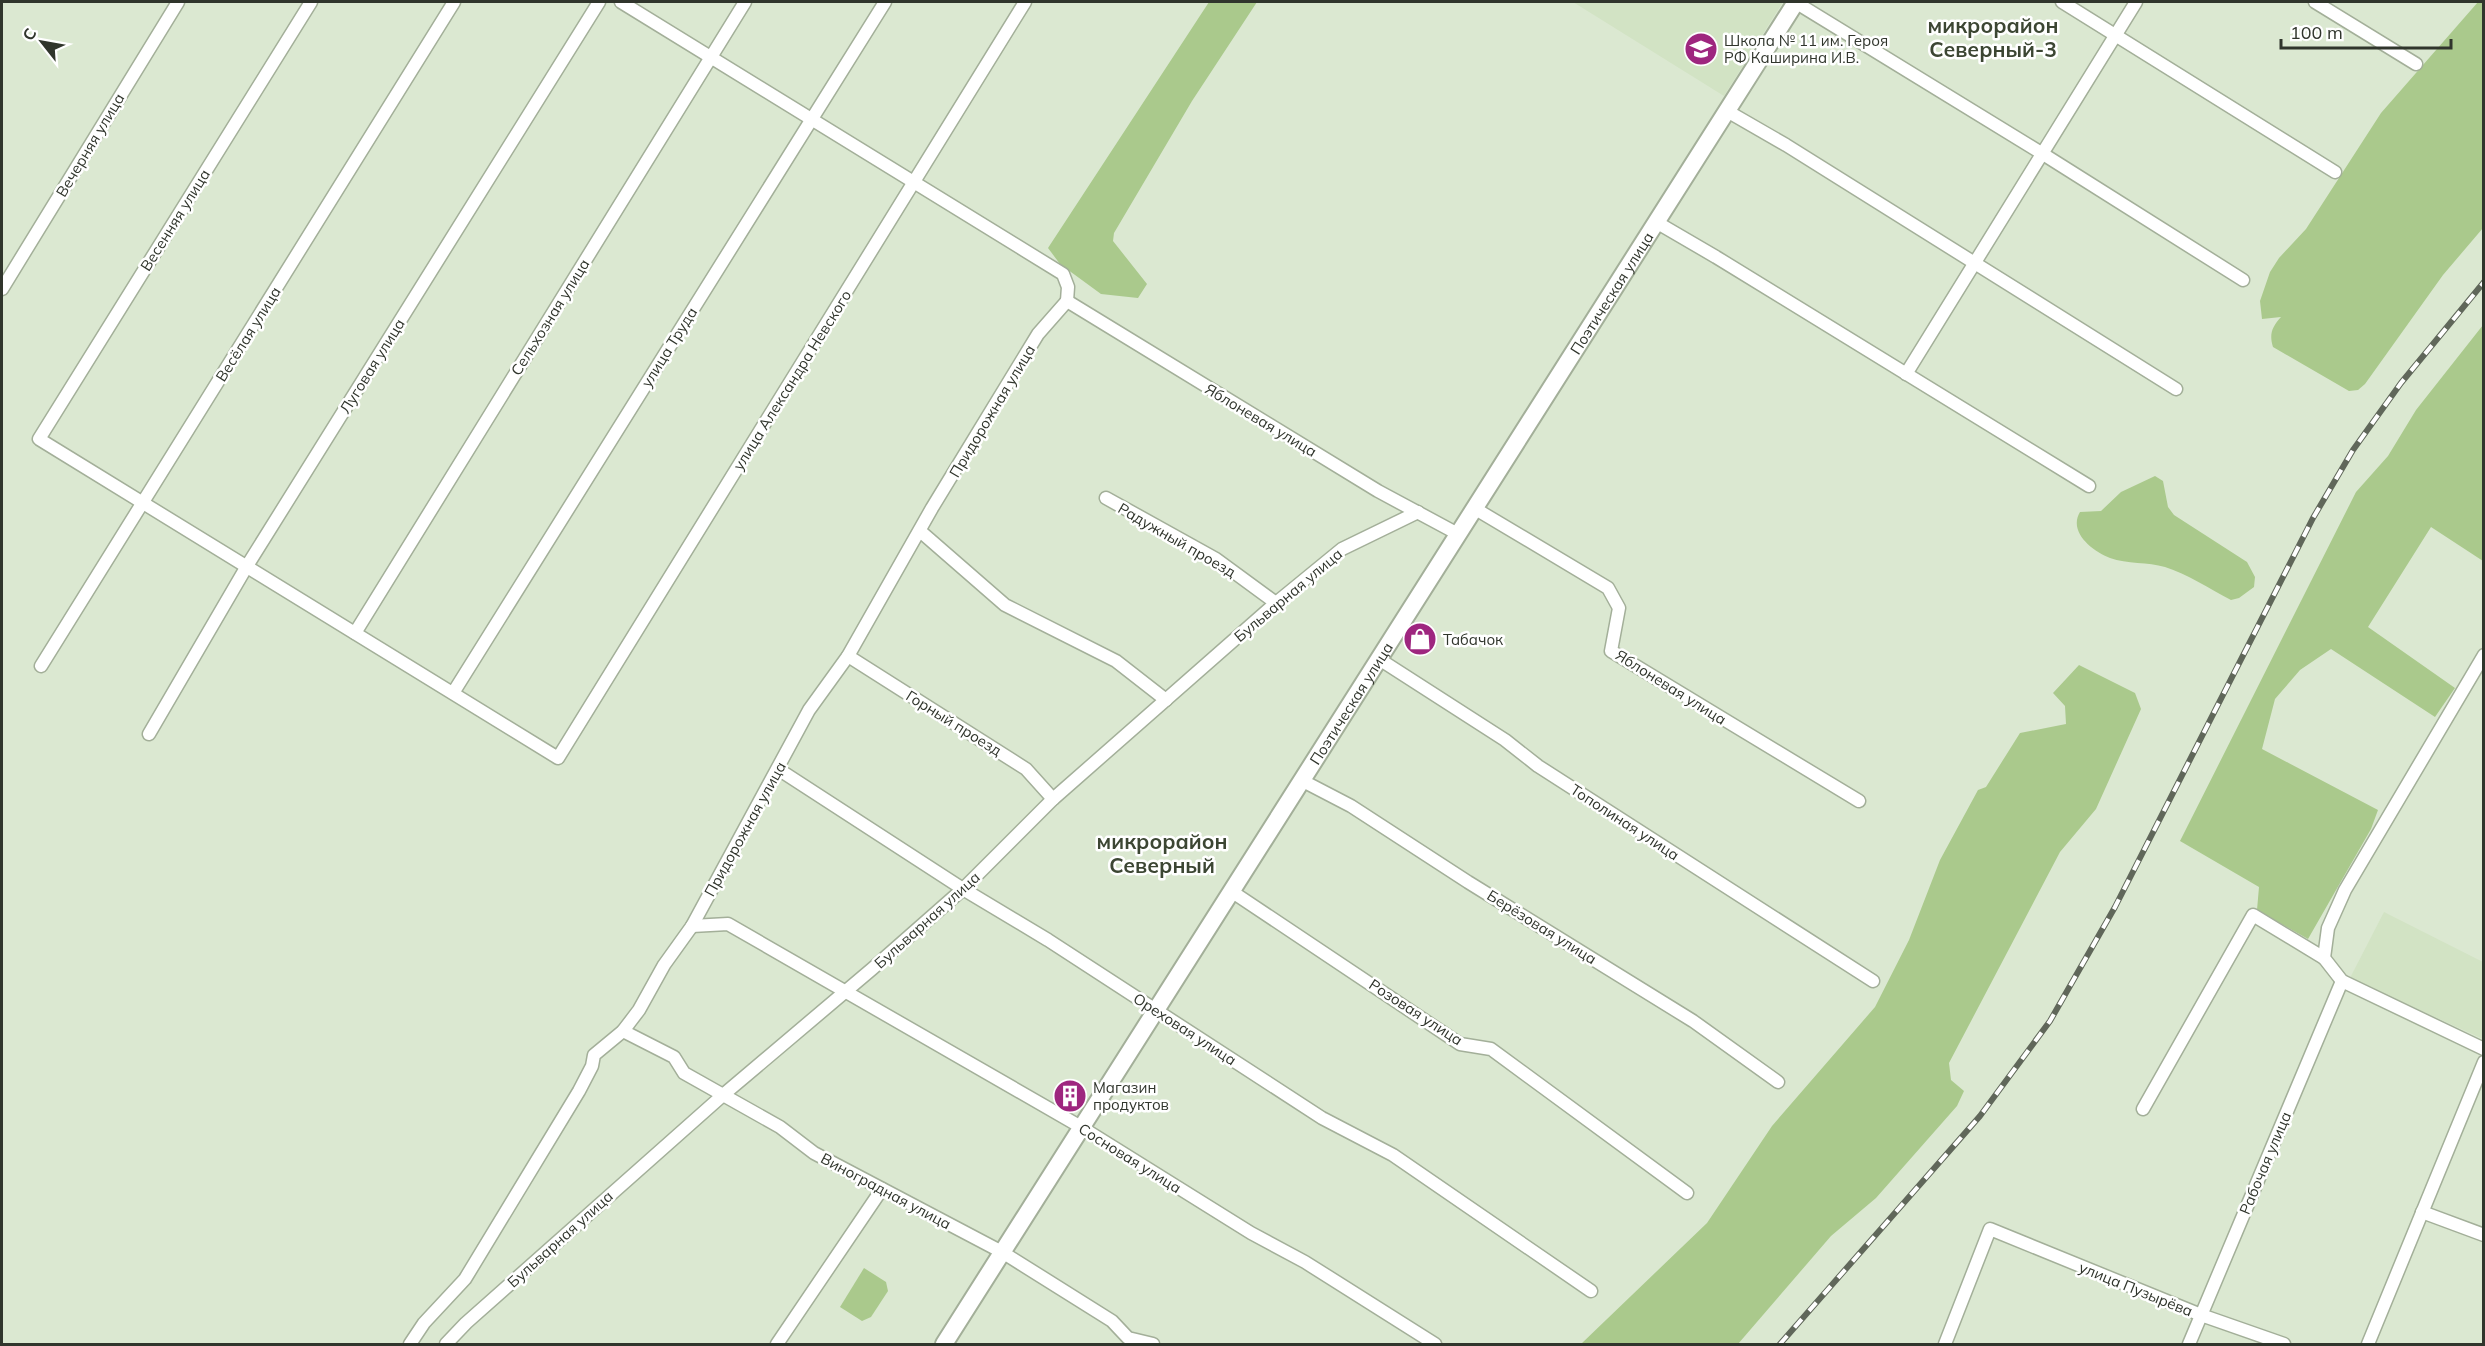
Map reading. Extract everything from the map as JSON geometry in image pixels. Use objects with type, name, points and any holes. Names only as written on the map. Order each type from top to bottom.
[{"type":"street","name":"Вечерняя улица","points":[[2,290],[178,2]]},
{"type":"street","name":"Весенняя улица","points":[[142,502],[39,439],[311,2]]},
{"type":"street","name":"Весёлая улица","points":[[41,666],[454,2]]},
{"type":"street","name":"Луговая улица","points":[[149,734],[247,567],[599,2]]},
{"type":"street","points":[[621,2],[1064,274],[1068,287],[1067,301]]},
{"type":"street","name":"Сельхозная улица","points":[[355,633],[745,2]]},
{"type":"street","name":"улица Труда","points":[[453,693],[885,2]]},
{"type":"street","name":"улица Александра Невского","points":[[453,693],[558,758],[1025,2]]},
{"type":"street","points":[[1796,2],[2243,280]]},
{"type":"street","name":"Поэтическая улица","points":[[944,1344],[1796,2]]},
{"type":"street","points":[[2062,2],[2335,172]]},
{"type":"street","points":[[1906,374],[2136,2]]},
{"type":"street","points":[[2315,2],[2416,64]]},
{"type":"street","points":[[1727,111],[1786,145],[2176,389]]},
{"type":"street","points":[[1656,222],[2089,486]]},
{"type":"street","name":"Яблоневая улица","points":[[1067,301],[1378,491],[1458,534]]},
{"type":"street","name":"Придорожная улица","points":[[410,1344],[424,1323],[465,1279],[579,1091],[592,1066],[594,1055],[623,1031],[639,1010],[664,965],[692,926],[809,710],[848,656],[1038,334],[1067,301]]},
{"type":"street","name":"Радужный проезд","points":[[1106,498],[1216,559],[1276,603]]},
{"type":"street","points":[[142,502],[453,693]]},
{"type":"street","name":"Яблоневая улица","points":[[1474,508],[1608,588],[1619,608],[1611,651],[1859,801]]},
{"type":"street","name":"Бульварная улица","points":[[446,1344],[466,1323],[723,1095],[963,889],[1053,799],[1276,603],[1342,549],[1418,512]]},
{"type":"street","points":[[920,531],[1005,605],[1116,661],[1166,700]]},
{"type":"street","points":[[2324,958],[2328,928],[2345,890],[2484,655]]},
{"type":"street","name":"Горный проезд","points":[[848,656],[1026,769],[1053,799]]},
{"type":"street","name":"Тополиная улица","points":[[1378,659],[1505,740],[1538,766],[1873,981]]},
{"type":"street","name":"Ореховая улица","points":[[777,769],[963,889],[1048,940],[1322,1118],[1393,1155],[1592,1291]]},
{"type":"street","name":"Берёзовая улица","points":[[1301,780],[1351,806],[1468,882],[1693,1021],[1778,1082]]},
{"type":"street","name":"Розовая улица","points":[[1231,891],[1460,1044],[1491,1049],[1687,1193]]},
{"type":"street","points":[[2143,1108],[2253,915],[2324,958],[2342,981],[2484,1049]]},
{"type":"street","name":"Сосновая улица","points":[[692,926],[728,924],[1080,1127],[1251,1233],[1305,1262],[1435,1344]]},
{"type":"street","name":"Рабочая улица","points":[[2189,1344],[2342,981]]},
{"type":"street","name":"Виноградная улица","points":[[623,1031],[674,1057],[684,1073],[780,1127],[814,1153],[1002,1252],[1112,1321],[1128,1338],[1154,1344]]},
{"type":"street","points":[[2368,1344],[2484,1062]]},
{"type":"street","points":[[777,1344],[882,1188]]},
{"type":"street","points":[[2422,1212],[2484,1235]]},
{"type":"street","name":"улица Пузырёва","points":[[1945,1344],[1990,1229],[2201,1315],[2284,1344]]},
{"type":"shaded area","name":"Школа № 11 им. Героя РФ Каширина И.В.","points":[[1573,2],[1783,2],[1724,96]]},
{"type":"shaded area","points":[[2384,912],[2483,962],[2483,1039],[2350,978]]},
{"type":"green space","points":[[1209,2],[1257,2],[1192,101],[1114,233],[1113,241],[1147,284],[1138,298],[1101,294],[1060,264],[1048,248]]},
{"type":"green space","points":[[2478,2],[2483,2],[2483,228],[2443,275],[2365,384],[2358,390],[2349,391],[2273,347],[2272,331],[2281,317],[2262,319],[2260,301],[2270,272],[2279,258],[2306,229],[2381,113]]},
{"type":"green space","points":[[2483,325],[2483,561],[2431,527],[2368,627],[2455,688],[2435,717],[2331,649],[2300,670],[2275,699],[2262,749],[2378,810],[2371,829],[2308,939],[2257,910],[2259,887],[2180,841],[2356,492],[2388,456],[2416,410]]},
{"type":"green space","points":[[2155,476],[2163,481],[2168,507],[2174,515],[2247,562],[2255,577],[2254,587],[2239,598],[2231,600],[2173,570],[2152,564],[2110,558],[2089,546],[2077,527],[2080,512],[2101,511],[2121,492]]},
{"type":"green space","points":[[2079,665],[2135,693],[2141,709],[2096,809],[2060,852],[1949,1063],[1951,1080],[1964,1091],[1957,1106],[1876,1198],[1831,1236],[1738,1344],[1581,1344],[1707,1223],[1772,1126],[1875,1007],[1909,940],[1940,860],[1978,790],[1986,787],[2020,733],[2066,724],[2065,706],[2053,693]]},
{"type":"green space","points":[[864,1268],[886,1282],[888,1291],[871,1317],[862,1321],[840,1307]]},
{"type":"railway","points":[[1780,1344],[1980,1116],[2050,1021],[2115,907],[2313,518],[2353,450],[2401,383],[2484,282]]},
{"type":"place","name":"Школа № 11 им. Героя РФ Каширина И.В.","points":[[1701,49]]},
{"type":"place","name":"Табачок","points":[[1420,639]]},
{"type":"place","name":"Магазин продуктов","points":[[1070,1096]]},
{"type":"district","name":"микрорайон Северный-3","points":[[1993,37]]},
{"type":"district","name":"микрорайон Северный","points":[[1162,853]]}]
